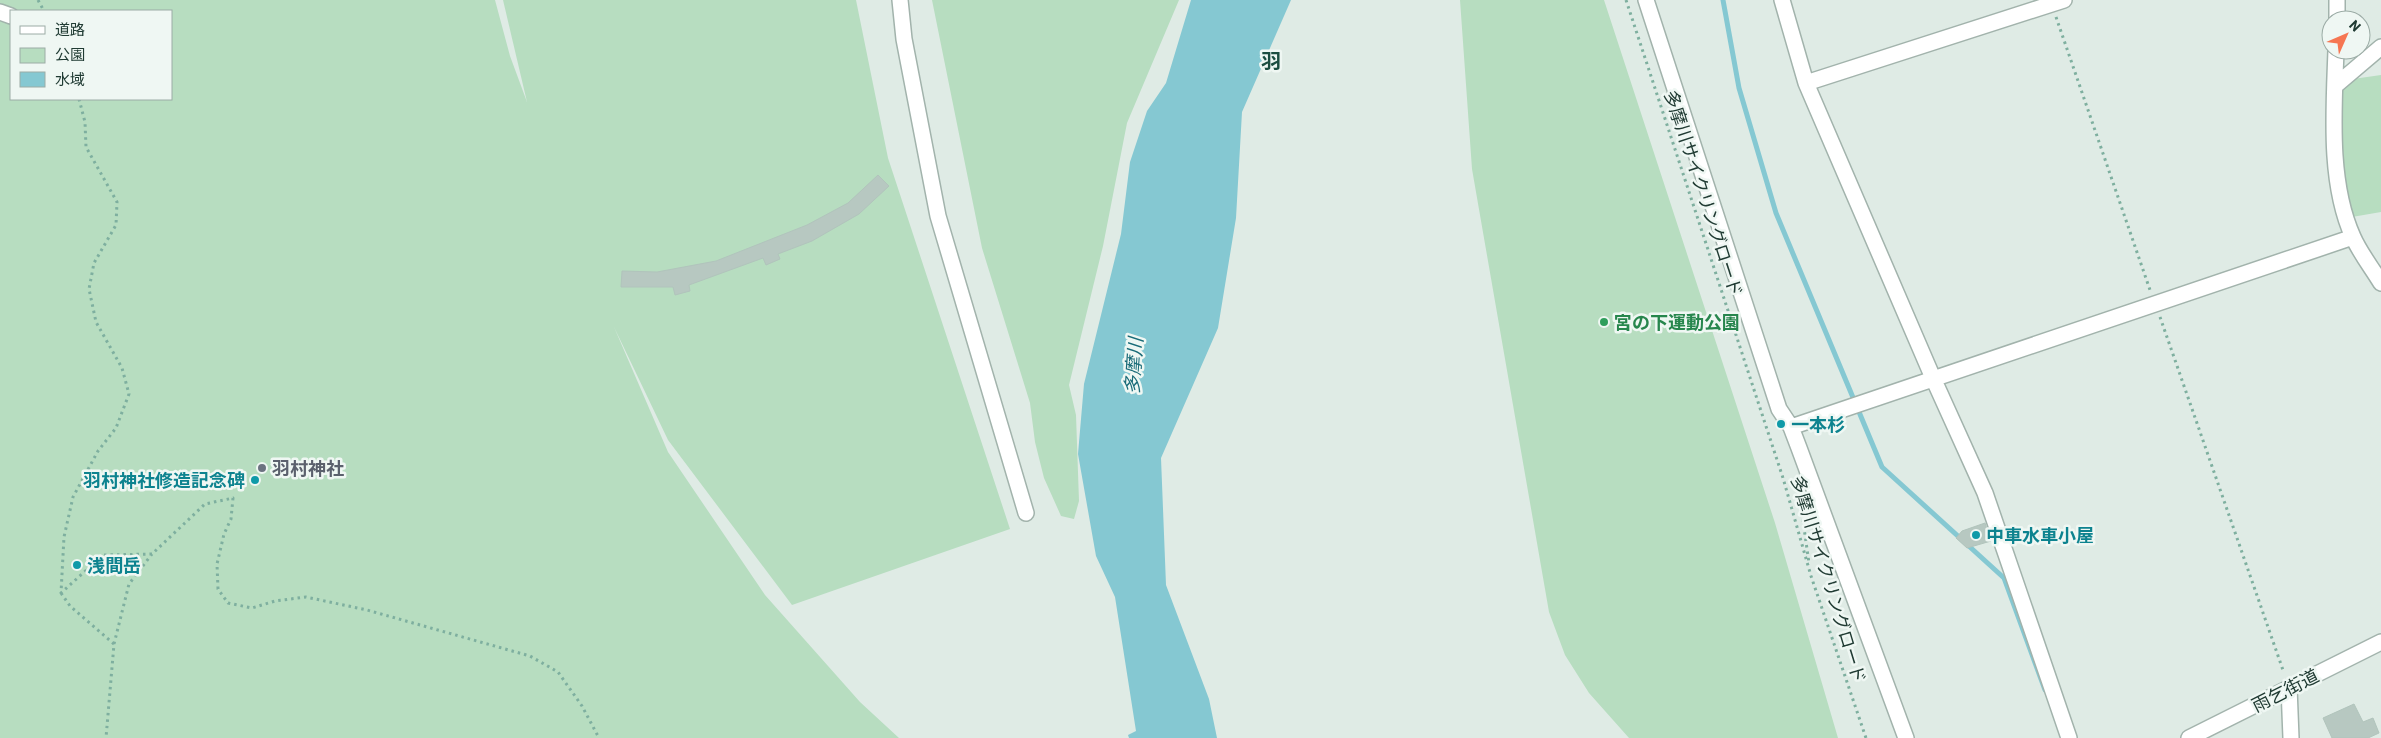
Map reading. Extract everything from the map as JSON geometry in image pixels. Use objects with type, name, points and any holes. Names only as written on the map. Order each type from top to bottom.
[{"type":"street","points":[[900,0],[904,39],[938,216],[1026,512]]},
{"type":"street","points":[[1646,0],[1778,409],[1791,427],[1906,738]]},
{"type":"street","points":[[1782,0],[1806,83],[1932,378],[1985,493],[2070,738]]},
{"type":"street","points":[[1806,83],[2058,2]]},
{"type":"street","points":[[2335,86],[2381,47]]},
{"type":"street","points":[[2336,60],[2338,187],[2353,237],[2381,283]]},
{"type":"street","points":[[1791,427],[2353,237]]},
{"type":"street","name":"雨乞街道","points":[[2189,738],[2381,642]]},
{"type":"street","points":[[2289,688],[2291,738]]},
{"type":"path","name":"多摩川サイクリングロード","points":[[1626,0],[1783,478],[1811,576],[1866,738]]},
{"type":"path","points":[[2058,2],[2155,303],[2289,688]]},
{"type":"path","points":[[79,100],[85,122],[86,146],[117,202],[116,224],[94,263],[89,289],[96,322],[122,368],[129,394],[116,428],[98,451],[73,497],[64,537],[61,593],[70,606],[114,644]]},
{"type":"path","points":[[1783,478],[1790,476]]},
{"type":"path","points":[[1799,494],[1811,576]]},
{"type":"path","points":[[106,738],[114,644],[128,584],[152,554],[205,504],[233,498],[232,519],[224,534],[217,564],[218,589],[228,603],[252,608],[275,601],[306,597],[367,610],[530,656],[558,672],[582,706],[599,738]]},
{"type":"path","points":[[61,593],[103,555],[152,554]]},
{"type":"green space","points":[[0,0],[495,0],[510,56],[527,102],[503,0],[856,0],[888,158],[1010,529],[792,605],[668,440],[614,327],[668,452],[765,595],[860,702],[899,738],[0,738]]},
{"type":"green space","points":[[932,0],[1179,0],[1127,123],[1103,246],[1069,385],[1076,415],[1079,501],[1074,519],[1061,516],[1044,478],[1035,442],[1030,403],[982,248]]},
{"type":"green space","name":"宮の下運動公園","points":[[1460,0],[1604,0],[1775,523],[1838,738],[1629,738],[1589,693],[1565,655],[1549,612],[1472,169]]},
{"type":"green space","points":[[2381,75],[2381,212],[2352,217],[2343,182],[2341,90],[2353,79]]},
{"type":"water","name":"多摩川","points":[[1191,0],[1291,0],[1242,112],[1236,218],[1218,328],[1161,458],[1166,585],[1209,699],[1217,738],[1129,738],[1128,735],[1136,731],[1115,597],[1096,556],[1078,454],[1084,384],[1121,234],[1130,162],[1147,111],[1166,83]]},
{"type":"building","points":[[878,175],[889,186],[859,214],[812,241],[778,254],[780,259],[766,265],[763,258],[689,285],[690,291],[675,295],[673,287],[621,287],[622,271],[657,272],[716,261],[807,225],[848,203]]},
{"type":"building","name":"中車水車小屋","points":[[1985,523],[1991,541],[1967,548],[1956,538],[1962,531]]},
{"type":"building","points":[[2354,704],[2363,722],[2373,718],[2379,733],[2368,738],[2332,738],[2323,718]]},
{"type":"waterway","points":[[1723,0],[1739,88],[1776,213],[1882,467],[2004,578],[2045,690]]},
{"type":"place","name":"宮の下運動公園","points":[[1604,322]]},
{"type":"place","name":"一本杉","points":[[1781,424]]},
{"type":"place","name":"羽村神社","points":[[262,468]]},
{"type":"place","name":"羽村神社修造記念碑","points":[[255,480]]},
{"type":"place","name":"中車水車小屋","points":[[1976,535]]},
{"type":"place","name":"浅間岳","points":[[77,565]]},
{"type":"district","name":"羽","points":[[1271,60]]}]
